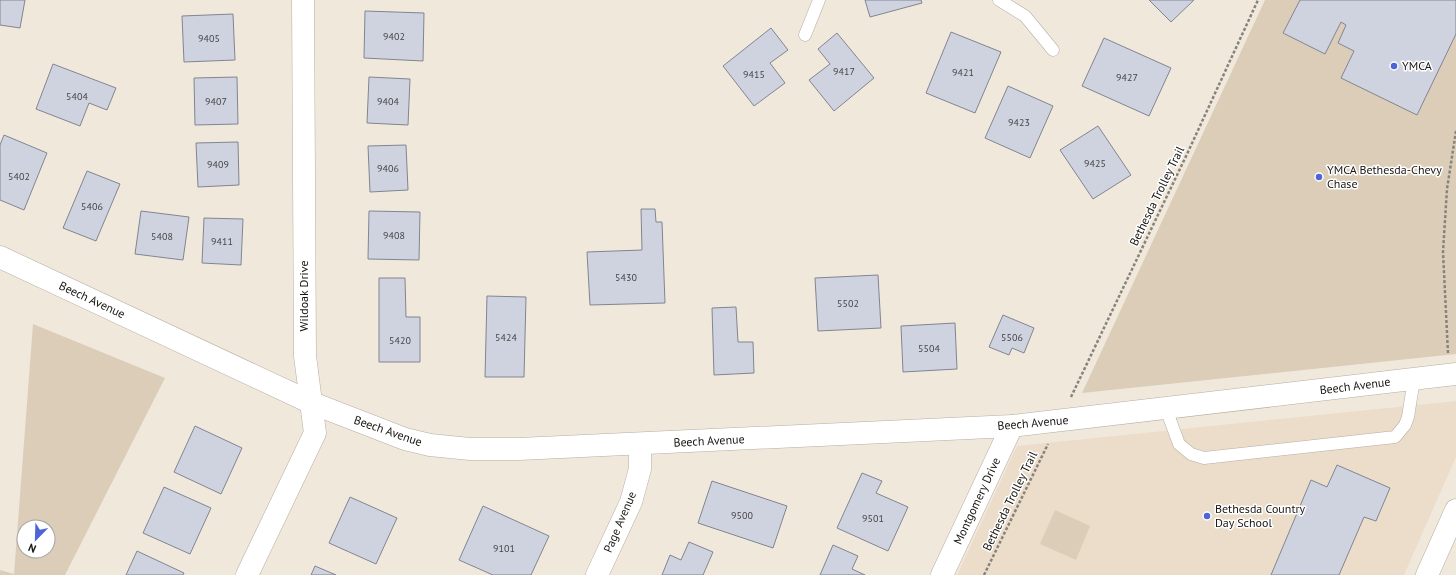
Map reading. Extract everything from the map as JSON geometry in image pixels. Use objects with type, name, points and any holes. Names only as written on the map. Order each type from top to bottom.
[{"type":"street","name":"Wildoak Drive","points":[[247,575],[315,433],[305,356],[303,0]]},
{"type":"street","name":"Beech Avenue","points":[[0,257],[312,403],[404,439],[430,445],[470,449],[518,450],[640,445],[1012,426],[1414,379],[1452,365]]},
{"type":"street","name":"Montgomery Drive","points":[[942,575],[1012,426]]},
{"type":"street","name":"Page Avenue","points":[[597,575],[631,502],[640,469],[640,445]]},
{"type":"street","points":[[1427,575],[1456,510]]},
{"type":"lane","points":[[805,35],[818,0]]},
{"type":"lane","points":[[999,0],[1025,16],[1053,50]]},
{"type":"lane","points":[[1166,409],[1179,444],[1191,454],[1204,458],[1395,437],[1408,417],[1414,379]]},
{"type":"path","name":"Bethesda Trolley Trail","points":[[1070,399],[1188,152],[1258,0]]},
{"type":"path","points":[[1452,365],[1443,252],[1447,189],[1456,131]]},
{"type":"path","name":"Bethesda Trolley Trail","points":[[984,575],[1050,441]]},
{"type":"shaded area","name":"YMCA Bethesda-Chevy Chase","points":[[1265,0],[1456,0],[1456,354],[1082,393]]},
{"type":"shaded area","points":[[33,324],[165,378],[65,575],[0,575],[0,570],[14,574],[16,548],[16,559],[56,559],[56,519],[18,519]]},
{"type":"shaded area","name":"Bethesda Country Day School","points":[[1456,401],[1456,457],[1404,575],[957,575],[1017,446]]},
{"type":"shaded area","points":[[1055,510],[1090,526],[1076,560],[1040,544]]},
{"type":"building","points":[[0,0],[25,0],[20,28],[0,25]]},
{"type":"building","points":[[865,0],[921,0],[922,3],[870,17]]},
{"type":"building","points":[[1149,0],[1194,0],[1171,22]]},
{"type":"building","name":"YMCA","points":[[1300,0],[1456,0],[1456,34],[1417,115],[1341,78],[1354,51],[1338,43],[1346,25],[1341,22],[1325,54],[1283,33]]},
{"type":"building","points":[[365,11],[424,13],[423,61],[364,58]]},
{"type":"building","points":[[233,14],[235,60],[184,62],[182,16]]},
{"type":"building","points":[[771,28],[788,50],[770,63],[785,83],[754,106],[723,66]]},
{"type":"building","points":[[951,32],[1001,52],[975,113],[926,93]]},
{"type":"building","points":[[837,33],[874,78],[834,111],[809,80],[830,64],[818,49]]},
{"type":"building","points":[[1104,38],[1171,68],[1149,116],[1082,86]]},
{"type":"building","points":[[53,64],[116,88],[107,110],[89,103],[80,126],[36,109]]},
{"type":"building","points":[[237,77],[238,124],[195,125],[194,78]]},
{"type":"building","points":[[369,77],[410,79],[408,125],[367,123]]},
{"type":"building","points":[[1008,86],[1053,106],[1030,158],[985,138]]},
{"type":"building","points":[[1098,126],[1131,175],[1093,199],[1060,150]]},
{"type":"building","points":[[4,135],[47,153],[24,210],[0,200],[0,145]]},
{"type":"building","points":[[238,142],[239,185],[198,187],[196,143]]},
{"type":"building","points":[[406,145],[408,190],[370,192],[368,146]]},
{"type":"building","points":[[87,171],[120,184],[96,241],[63,228]]},
{"type":"building","points":[[641,209],[655,209],[656,222],[662,222],[665,303],[590,305],[587,252],[642,250]]},
{"type":"building","points":[[141,211],[189,217],[183,260],[135,254]]},
{"type":"building","points":[[369,211],[420,212],[419,260],[368,259]]},
{"type":"building","points":[[204,218],[243,219],[241,265],[202,263]]},
{"type":"building","points":[[878,275],[881,328],[818,331],[815,278]]},
{"type":"building","points":[[379,278],[405,278],[406,317],[420,317],[420,362],[379,362]]},
{"type":"building","points":[[487,296],[526,297],[524,377],[485,377]]},
{"type":"building","points":[[736,307],[738,342],[753,342],[754,373],[714,375],[712,308]]},
{"type":"building","points":[[1003,315],[1034,328],[1024,353],[1012,348],[1009,355],[989,347]]},
{"type":"building","points":[[955,323],[957,369],[903,372],[901,326]]},
{"type":"building","points":[[195,426],[242,448],[221,494],[174,472]]},
{"type":"building","points":[[1337,465],[1390,488],[1376,521],[1364,517],[1339,575],[1271,575],[1311,480],[1327,487]]},
{"type":"building","points":[[862,473],[882,481],[876,493],[908,507],[888,551],[837,528]]},
{"type":"building","points":[[712,481],[787,506],[773,548],[698,523]]},
{"type":"building","points":[[164,487],[211,508],[190,554],[143,533]]},
{"type":"building","points":[[350,497],[397,518],[376,564],[329,543]]},
{"type":"building","points":[[483,506],[549,536],[531,575],[493,575],[459,560]]},
{"type":"building","points":[[689,542],[713,552],[703,575],[662,575],[670,555],[681,560]]},
{"type":"building","points":[[833,545],[858,556],[852,569],[865,575],[820,575]]},
{"type":"building","points":[[137,551],[184,573],[183,575],[126,575]]},
{"type":"building","points":[[315,566],[336,575],[311,575]]},
{"type":"place","name":"YMCA","points":[[1394,66]]},
{"type":"place","name":"YMCA Bethesda-Chevy Chase","points":[[1319,177]]},
{"type":"place","name":"Bethesda Country Day School","points":[[1207,516]]}]
